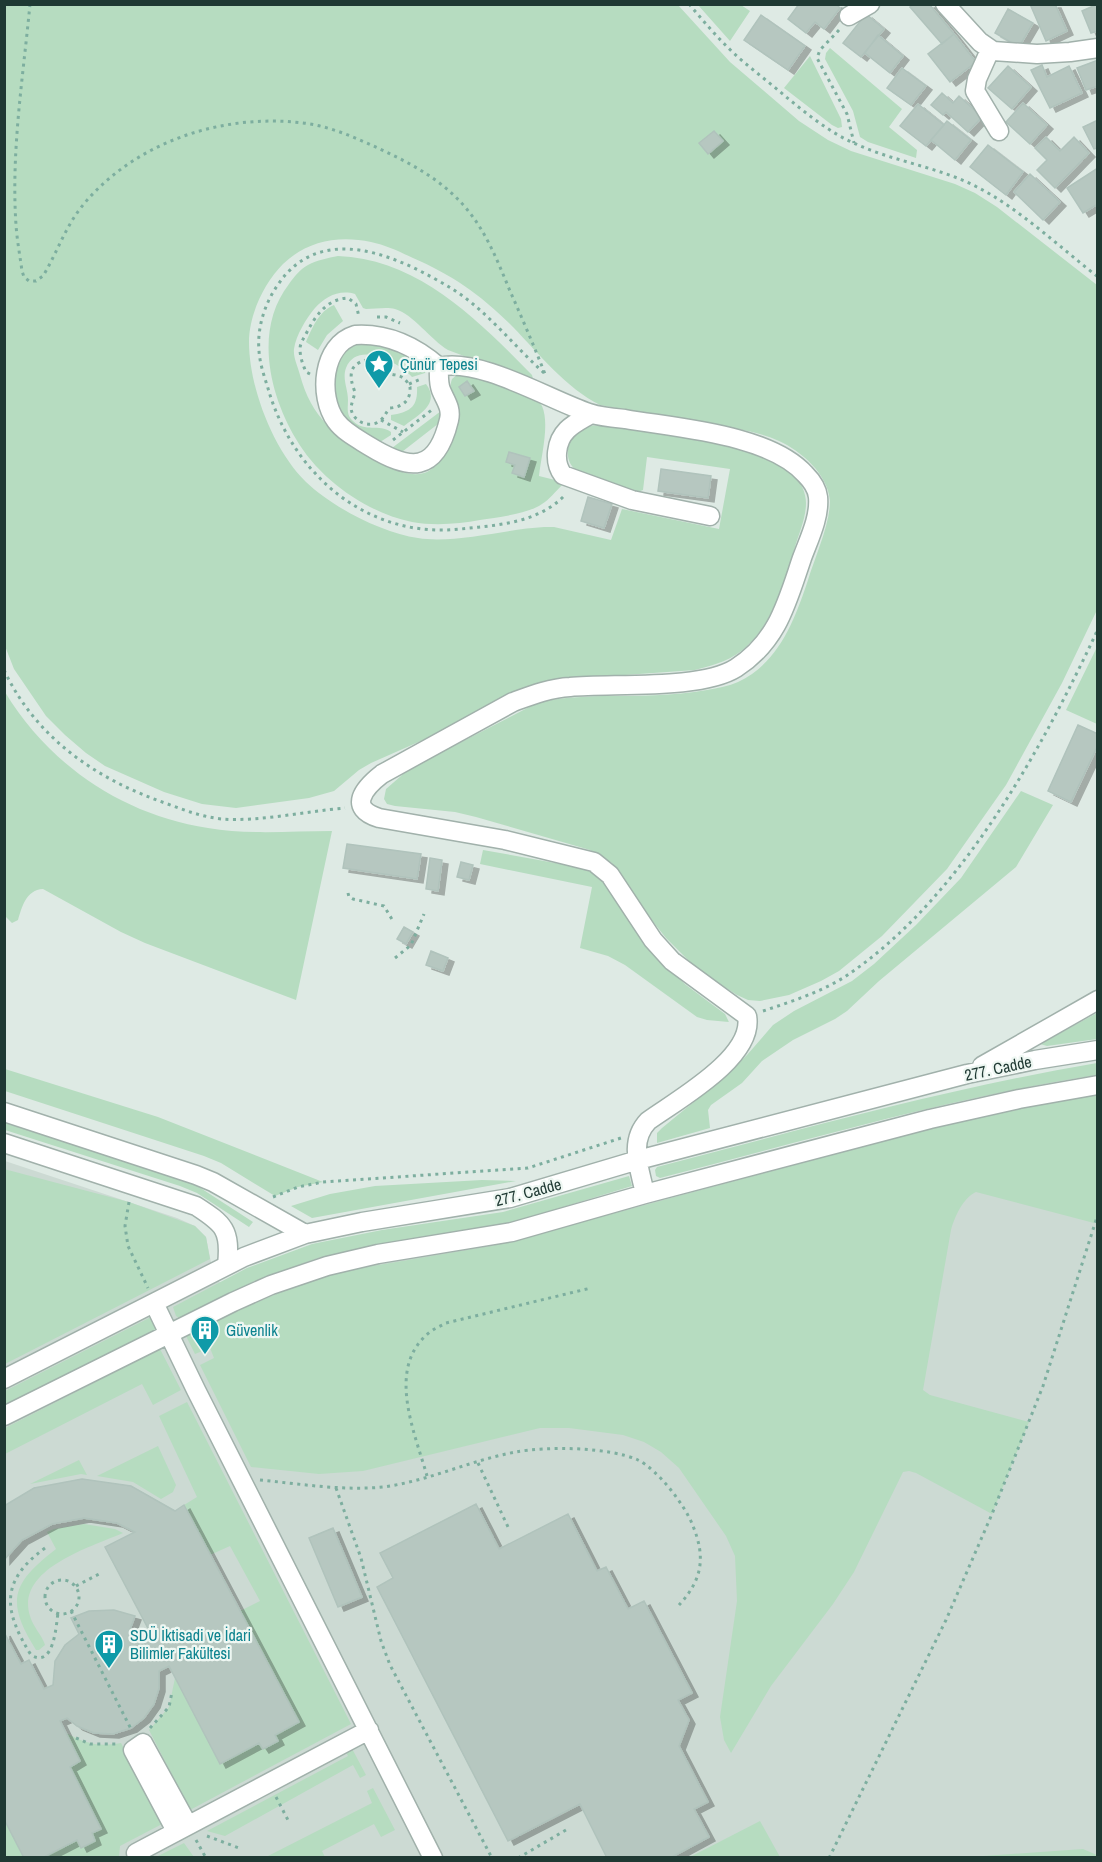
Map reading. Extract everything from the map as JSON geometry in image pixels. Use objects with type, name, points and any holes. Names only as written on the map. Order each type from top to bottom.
[{"type":"street","points":[[849,16],[870,4]]},
{"type":"street","points":[[945,4],[990,50],[1037,54],[1098,48]]},
{"type":"street","points":[[990,50],[977,79],[975,91],[999,131]]},
{"type":"street","points":[[440,367],[439,383],[450,414],[449,422],[440,444],[427,460],[411,465],[398,461],[347,432],[336,421],[330,409],[325,378],[328,366],[339,346],[348,337],[355,335],[380,337],[414,348],[440,367],[457,365],[471,368],[591,414],[749,442],[789,460],[816,487],[818,496],[816,517],[776,627],[760,648],[734,669],[720,675],[668,683],[569,687],[549,690],[513,702],[382,774],[368,785],[364,792],[362,806],[370,815],[379,818],[505,840],[594,861],[610,875],[653,940],[672,961],[747,1016],[749,1026],[747,1034],[727,1061],[712,1076],[648,1121],[640,1131],[636,1148],[645,1194]]},
{"type":"street","points":[[548,396],[556,412],[560,440],[557,459],[559,470],[563,475],[632,500],[710,516]]},
{"type":"street","points":[[560,440],[573,425],[591,414]]},
{"type":"street","points":[[967,1074],[1098,1000]]},
{"type":"street","name":"277. Cadde","points":[[4,1379],[227,1265],[305,1234],[362,1222],[510,1198],[638,1160],[967,1074],[1098,1050]]},
{"type":"street","name":"277. Cadde","points":[[4,1416],[233,1302],[279,1282],[327,1266],[378,1254],[512,1232],[645,1194],[939,1117],[1019,1099],[1098,1085]]},
{"type":"street","points":[[4,1112],[196,1175],[305,1234]]},
{"type":"street","points":[[4,1143],[196,1206],[225,1228],[228,1240],[227,1265]]},
{"type":"street","points":[[154,1303],[433,1857]]},
{"type":"street","points":[[136,1853],[187,1832],[269,1782],[369,1730]]},
{"type":"path","points":[[30,4],[17,134],[16,190],[16,224],[22,271],[29,281],[36,281],[43,276],[66,230],[83,205],[137,158],[172,140],[199,131],[237,124],[272,122],[303,123],[353,137],[428,174],[465,207],[479,226],[495,255],[545,374],[468,300],[408,265],[362,249],[318,253],[296,263],[284,274],[264,312],[260,331],[259,351],[262,369],[274,405],[296,448],[329,488],[353,506],[376,518],[428,531],[515,522],[551,508],[580,481]]},
{"type":"path","points":[[689,4],[738,57],[806,113],[854,143],[879,154],[956,177],[976,186],[1011,209],[1098,277]]},
{"type":"path","points":[[849,16],[820,50],[817,58],[847,114],[854,143]]},
{"type":"path","points":[[381,420],[387,410],[405,403],[409,398],[410,387],[404,377],[389,373],[378,363],[362,361],[357,363],[351,372],[351,383],[355,392],[351,407],[352,413],[355,418],[364,423],[370,424],[381,420],[403,432]]},
{"type":"path","points":[[379,451],[446,399]]},
{"type":"path","points":[[747,1016],[817,992],[841,979],[880,950],[949,880],[984,833],[1026,764],[1064,698],[1098,629]]},
{"type":"path","points":[[4,670],[20,699],[36,721],[63,746],[94,771],[115,783],[156,800],[196,814],[239,820],[362,806]]},
{"type":"path","points":[[348,893],[353,899],[384,906],[393,921]]},
{"type":"path","points":[[394,958],[402,955],[411,945],[424,914]]},
{"type":"path","points":[[255,1205],[298,1187],[323,1182],[528,1168],[640,1131]]},
{"type":"path","points":[[129,1202],[125,1226],[128,1246],[154,1303]]},
{"type":"path","points":[[829,1857],[946,1620],[992,1514],[1043,1386],[1098,1214]]},
{"type":"path","points":[[427,1476],[408,1409],[405,1390],[410,1359],[419,1343],[430,1332],[446,1323],[591,1288]]},
{"type":"path","points":[[241,1478],[366,1488],[386,1486],[427,1476],[517,1451],[560,1449],[626,1456],[647,1466],[679,1500],[687,1512],[696,1536],[699,1574],[693,1588],[679,1605]]},
{"type":"path","points":[[477,1462],[509,1529]]},
{"type":"path","points":[[336,1487],[361,1558],[378,1632],[390,1665],[492,1857]]},
{"type":"path","points":[[45,1548],[23,1565],[10,1586],[9,1596],[13,1624],[34,1658],[41,1658],[53,1646],[58,1613]]},
{"type":"path","points":[[76,1586],[101,1573]]},
{"type":"path","points":[[66,1580],[76,1586],[78,1603],[71,1611],[58,1613],[50,1609],[45,1600],[45,1594],[50,1584],[66,1580]]},
{"type":"path","points":[[71,1611],[136,1738]]},
{"type":"path","points":[[269,1782],[289,1822]]},
{"type":"path","points":[[518,1857],[566,1830]]},
{"type":"path","points":[[187,1832],[205,1835],[239,1848]]},
{"type":"shaded area","points":[[1097,1094],[1097,1857],[5,1858],[5,1161],[195,1226],[206,1237],[213,1273],[239,1309],[316,1279],[364,1266],[496,1245],[969,1118]]},
{"type":"green space","points":[[4,5],[678,5],[730,62],[799,121],[828,140],[851,151],[955,184],[975,193],[997,207],[1097,285],[1097,610],[1062,683],[1006,785],[947,869],[882,936],[839,971],[821,981],[789,995],[760,1001],[748,1000],[698,970],[666,938],[612,863],[590,850],[455,812],[387,804],[384,799],[386,789],[409,769],[535,704],[569,698],[694,692],[731,685],[752,674],[775,652],[791,624],[822,540],[828,520],[830,501],[819,473],[804,457],[779,441],[744,430],[600,405],[587,398],[564,380],[513,327],[466,287],[428,265],[377,243],[347,239],[335,240],[302,250],[292,256],[276,272],[255,310],[249,342],[250,360],[258,398],[273,436],[294,469],[306,482],[329,501],[374,525],[418,538],[448,539],[529,528],[554,527],[611,540],[622,509],[719,529],[730,469],[647,457],[643,490],[638,492],[578,472],[572,466],[568,452],[572,438],[577,432],[593,426],[605,426],[704,442],[756,455],[778,464],[794,475],[803,488],[806,503],[804,520],[782,587],[765,624],[742,650],[717,664],[695,670],[555,680],[504,697],[423,740],[371,763],[334,791],[309,798],[236,808],[202,804],[164,792],[105,766],[86,753],[46,716],[14,669],[5,646]]},
{"type":"green space","points":[[698,5],[741,5],[750,11],[730,41]]},
{"type":"green space","points":[[830,48],[902,109],[889,127],[917,150],[916,158],[868,142],[860,137],[853,111],[825,59]]},
{"type":"green space","points":[[810,56],[841,119],[842,127],[832,125],[784,88]]},
{"type":"green space","points":[[338,256],[367,260],[395,268],[446,296],[491,334],[532,375],[533,379],[531,381],[448,350],[402,312],[392,308],[366,309],[363,308],[355,294],[338,293],[323,300],[315,308],[302,327],[294,349],[305,390],[318,414],[337,434],[373,458],[404,473],[424,473],[440,460],[457,429],[459,413],[451,392],[452,379],[458,374],[465,374],[507,387],[529,396],[542,406],[545,431],[539,476],[559,481],[562,485],[547,500],[521,513],[504,516],[455,523],[412,522],[378,511],[346,492],[318,468],[306,454],[287,421],[273,382],[269,362],[272,321],[278,302],[302,269],[311,263]]},
{"type":"green space","points":[[334,305],[343,321],[327,335],[318,350],[306,342],[320,316]]},
{"type":"green space","points":[[362,342],[389,346],[427,366],[425,373],[412,377],[397,365],[378,356],[359,355],[351,360],[345,372],[349,416],[362,427],[382,428],[391,432],[391,435],[377,444],[340,415],[333,395],[334,372],[338,362],[352,346]]},
{"type":"green space","points":[[426,384],[431,397],[426,408],[404,426],[391,420],[391,415],[412,407],[416,399],[417,387]]},
{"type":"green space","points":[[441,411],[443,420],[398,455],[388,451]]},
{"type":"green space","points":[[1097,647],[1098,724],[1066,710]]},
{"type":"green space","points":[[5,692],[43,742],[66,764],[118,799],[147,812],[177,821],[223,830],[332,831],[296,1000],[145,943],[43,889],[32,892],[23,905],[18,920],[12,923],[5,916]]},
{"type":"green space","points":[[1021,791],[1053,805],[1016,867],[879,981],[847,1011],[793,1040],[762,1061],[742,1083],[711,1105],[708,1110],[710,1128],[657,1143],[657,1133],[723,1078],[773,1025],[794,1011],[852,981],[916,925],[961,878]]},
{"type":"green space","points":[[483,850],[583,868],[593,872],[600,878],[654,955],[686,985],[725,1014],[729,1022],[697,1017],[625,965],[608,956],[580,948],[592,887],[480,864]]},
{"type":"green space","points":[[1097,1013],[1097,1039],[1047,1046],[1040,1044]]},
{"type":"green space","points":[[1097,1063],[1097,1075],[932,1108],[660,1178],[656,1176],[657,1167],[821,1124],[986,1084]]},
{"type":"green space","points":[[5,1069],[158,1117],[323,1182],[298,1187],[275,1196],[221,1163],[204,1156],[5,1091]]},
{"type":"green space","points":[[1097,1094],[1098,1214],[1094,1223],[976,1192],[963,1203],[951,1230],[923,1390],[930,1395],[1029,1422],[992,1514],[916,1473],[903,1472],[854,1572],[833,1604],[771,1686],[731,1753],[724,1740],[720,1717],[737,1601],[735,1556],[726,1536],[679,1468],[661,1452],[644,1442],[623,1435],[569,1428],[540,1428],[363,1471],[319,1474],[251,1467],[200,1365],[214,1358],[210,1348],[195,1354],[186,1336],[286,1290],[343,1271],[496,1245],[969,1118]]},
{"type":"green space","points":[[5,1123],[182,1180],[199,1187],[253,1222],[249,1227],[197,1193],[180,1186],[5,1130]]},
{"type":"green space","points":[[4,1169],[129,1202],[195,1226],[206,1237],[210,1259],[5,1364]]},
{"type":"green space","points":[[629,1176],[632,1186],[511,1223],[318,1258],[255,1281],[179,1318],[173,1307],[247,1268],[312,1244],[382,1230],[503,1212]]},
{"type":"green space","points":[[482,1180],[516,1181],[312,1218],[291,1206],[330,1194],[375,1186]]},
{"type":"green space","points":[[153,1316],[157,1325],[156,1329],[5,1405],[5,1391]]},
{"type":"green space","points":[[160,1349],[181,1390],[153,1405],[142,1384],[5,1454],[5,1428]]},
{"type":"green space","points":[[187,1402],[351,1724],[190,1810],[149,1730],[169,1707],[175,1678],[220,1763],[259,1743],[263,1749],[278,1741],[275,1735],[299,1722],[240,1611],[260,1601],[230,1546],[210,1555],[184,1505],[197,1497],[159,1416]]},
{"type":"green space","points":[[158,1446],[176,1485],[173,1492],[161,1499],[133,1482],[97,1476]]},
{"type":"green space","points":[[79,1460],[87,1475],[81,1474],[30,1484]]},
{"type":"green space","points":[[84,1524],[115,1529],[123,1533],[59,1562],[44,1573],[34,1585],[28,1600],[30,1616],[45,1645],[36,1650],[26,1633],[17,1605],[22,1583],[41,1561],[56,1549],[47,1532]]},
{"type":"green space","points":[[66,1733],[93,1744],[121,1743],[164,1823],[120,1846],[119,1857],[42,1858],[77,1840],[81,1848],[95,1841],[92,1833],[101,1829],[70,1767],[80,1761]]},
{"type":"green space","points":[[348,1741],[366,1775],[360,1778],[353,1765],[225,1836],[207,1831],[348,1756],[342,1744]]},
{"type":"green space","points":[[373,1788],[395,1830],[381,1837],[374,1824],[322,1851],[325,1857],[266,1857],[372,1803],[367,1791]]},
{"type":"green space","points":[[5,1819],[24,1857],[5,1857]]},
{"type":"green space","points":[[760,1821],[780,1857],[690,1857]]},
{"type":"green space","points":[[184,1843],[194,1857],[156,1857]]},
{"type":"green space","points":[[1083,1849],[1097,1857],[969,1857]]},
{"type":"building","points":[[799,4],[836,4],[840,8],[824,29],[815,22],[806,33],[788,19]]},
{"type":"building","points":[[913,4],[929,4],[954,34],[942,44],[910,7]]},
{"type":"building","points":[[1030,4],[1055,4],[1067,31],[1046,41]]},
{"type":"building","points":[[1098,4],[1098,31],[1091,33],[1082,11]]},
{"type":"building","points":[[1008,9],[1033,23],[1019,47],[995,33]]},
{"type":"building","points":[[866,14],[884,29],[861,57],[843,43]]},
{"type":"building","points":[[761,15],[805,46],[788,70],[744,40]]},
{"type":"building","points":[[954,34],[976,62],[950,82],[928,54]]},
{"type":"building","points":[[878,35],[903,56],[890,73],[865,53]]},
{"type":"building","points":[[1098,60],[1098,86],[1086,90],[1077,68]]},
{"type":"building","points":[[1042,65],[1047,77],[1069,66],[1082,93],[1050,108],[1031,70]]},
{"type":"building","points":[[1008,66],[1031,87],[1012,109],[988,88]]},
{"type":"building","points":[[902,68],[926,86],[911,105],[887,88]]},
{"type":"building","points":[[942,93],[953,103],[959,96],[982,117],[968,132],[946,112],[943,115],[931,105]]},
{"type":"building","points":[[1023,103],[1047,125],[1030,144],[1006,122]]},
{"type":"building","points":[[918,104],[944,125],[926,146],[900,126]]},
{"type":"building","points":[[1098,120],[1098,148],[1094,149],[1083,127]]},
{"type":"building","points":[[947,121],[971,140],[955,160],[931,140]]},
{"type":"building","points":[[714,131],[723,141],[708,154],[699,143]]},
{"type":"building","points":[[1046,137],[1060,151],[1074,137],[1089,153],[1055,188],[1037,170],[1047,160],[1035,148]]},
{"type":"building","points":[[988,145],[1023,172],[1006,195],[970,167]]},
{"type":"building","points":[[1098,168],[1098,208],[1096,205],[1083,213],[1067,188]]},
{"type":"building","points":[[1030,174],[1060,202],[1043,220],[1014,192]]},
{"type":"building","points":[[467,381],[474,391],[465,396],[459,387]]},
{"type":"building","points":[[509,452],[530,458],[524,477],[512,473],[515,465],[506,462]]},
{"type":"building","points":[[661,469],[711,476],[708,498],[658,491]]},
{"type":"building","points":[[588,497],[612,504],[604,528],[581,521]]},
{"type":"building","points":[[1078,725],[1098,734],[1098,745],[1071,802],[1048,791]]},
{"type":"building","points":[[347,844],[421,854],[417,879],[343,868]]},
{"type":"building","points":[[430,858],[442,860],[438,891],[426,889]]},
{"type":"building","points":[[461,862],[473,865],[469,880],[457,877]]},
{"type":"building","points":[[404,927],[413,932],[406,944],[397,939]]},
{"type":"building","points":[[431,951],[448,958],[443,971],[426,965]]},
{"type":"building","name":"SDÜ İktisadi ve İdari Bilimler Fakültesi","points":[[82,1479],[131,1486],[175,1511],[184,1505],[299,1722],[275,1735],[278,1741],[263,1749],[259,1743],[220,1764],[169,1666],[159,1671],[159,1688],[154,1704],[144,1718],[131,1728],[113,1734],[94,1733],[77,1726],[67,1718],[60,1721],[80,1761],[70,1767],[101,1829],[92,1833],[95,1841],[81,1848],[77,1840],[42,1858],[24,1858],[4,1819],[4,1632],[21,1664],[29,1660],[44,1689],[53,1685],[55,1661],[65,1645],[79,1634],[71,1618],[89,1611],[114,1610],[135,1616],[129,1632],[143,1641],[152,1636],[105,1547],[135,1532],[117,1523],[84,1518],[52,1524],[22,1540],[4,1560],[4,1506],[34,1488]]},
{"type":"building","points":[[476,1504],[499,1549],[568,1514],[597,1571],[606,1567],[628,1609],[644,1601],[692,1693],[678,1700],[689,1720],[679,1746],[708,1802],[694,1809],[709,1837],[670,1858],[607,1858],[580,1804],[508,1841],[377,1587],[393,1578],[380,1553]]},
{"type":"building","points":[[333,1528],[362,1597],[338,1607],[309,1538]]},
{"type":"place","name":"Çünür Tepesi","points":[[379,390]]},
{"type":"place","name":"Güvenlik","points":[[205,1356]]},
{"type":"place","name":"SDÜ İktisadi ve İdari Bilimler Fakültesi","points":[[109,1670]]}]
